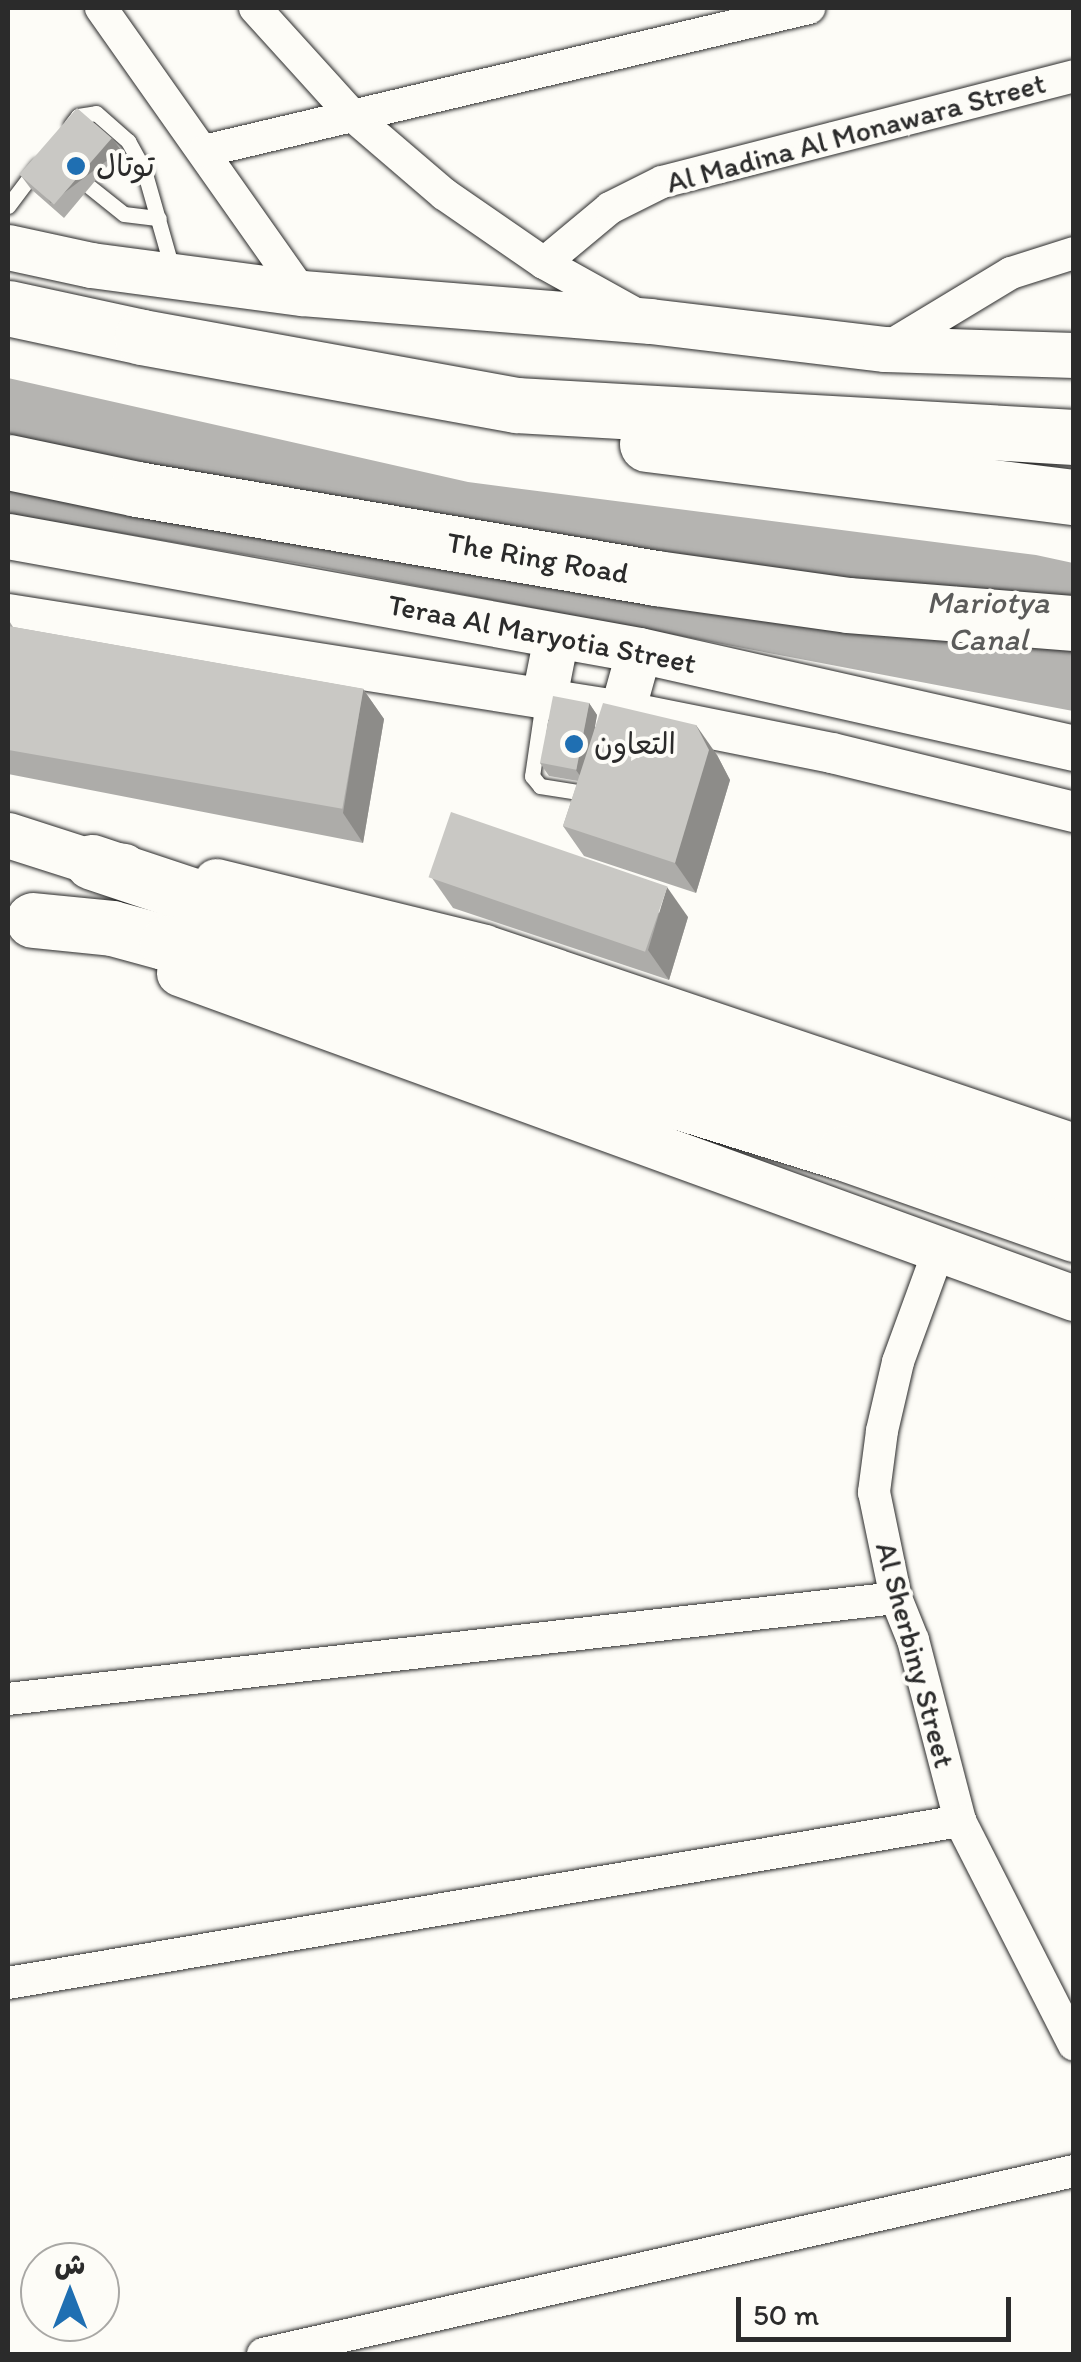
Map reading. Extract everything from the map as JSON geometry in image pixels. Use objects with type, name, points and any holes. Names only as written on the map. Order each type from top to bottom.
[{"type":"highway","points":[[8,308],[142,337],[516,405],[1074,437]]},
{"type":"highway","points":[[516,405],[555,425],[672,448],[1074,497]]},
{"type":"highway","name":"The Ring Road","points":[[8,462],[138,489],[656,578],[848,605],[1074,624]]},
{"type":"highway","points":[[92,862],[1074,1189]]},
{"type":"highway","points":[[20,916],[112,928],[167,943],[844,1153],[1074,1234]]},
{"type":"main road","points":[[8,248],[302,293],[650,320],[885,348],[1074,355]]},
{"type":"main road","name":"Teraa Al Maryotia Street","points":[[8,536],[638,650],[1074,748]]},
{"type":"main road","points":[[540,718],[556,637]]},
{"type":"main road","points":[[620,718],[638,650]]},
{"type":"main road","points":[[8,834],[92,862],[308,901],[484,947],[1074,1146]]},
{"type":"main road","points":[[20,916],[1074,1298]]},
{"type":"street","points":[[101,8],[302,293]]},
{"type":"street","points":[[204,151],[809,8]]},
{"type":"street","points":[[264,9],[353,116],[444,194],[544,263],[650,320]]},
{"type":"street","name":"Al Madina Al Monawara Street","points":[[544,263],[610,208],[662,182],[1074,76]]},
{"type":"street","points":[[885,348],[1011,273],[1074,253]]},
{"type":"street","points":[[8,614],[540,718],[620,718],[832,753],[1074,812]]},
{"type":"street","name":"Al Sherbiny Street","points":[[940,1247],[898,1362],[882,1431],[874,1492],[896,1598],[913,1640],[960,1821],[1074,2045]]},
{"type":"street","points":[[8,1700],[896,1598]]},
{"type":"street","points":[[8,1983],[960,1821]]},
{"type":"street","points":[[264,2354],[1074,2171]]},
{"type":"lane","points":[[61,138],[78,116],[96,113],[137,155],[174,276]]},
{"type":"lane","points":[[8,206],[50,152]]},
{"type":"lane","points":[[90,188],[124,214],[159,218]]},
{"type":"lane","points":[[540,718],[555,742]]},
{"type":"lane","points":[[540,718],[530,770],[540,786],[579,795],[594,794],[603,781]]},
{"type":"water","name":"Mariotya Canal","points":[[8,378],[468,482],[1036,555],[1073,563],[1073,711],[312,566],[8,514]]},
{"type":"building","points":[[77,108],[112,138],[54,205],[19,174]]},
{"type":"building","points":[[8,626],[364,689],[342,809],[8,750]]},
{"type":"building","points":[[553,696],[589,703],[576,770],[540,763]]},
{"type":"building","points":[[603,703],[696,725],[709,750],[675,863],[563,826]]},
{"type":"building","points":[[451,812],[668,887],[645,952],[429,877]]},
{"type":"place","name":"توتال","points":[[76,166]]},
{"type":"place","name":"التعاون","points":[[574,744]]}]
